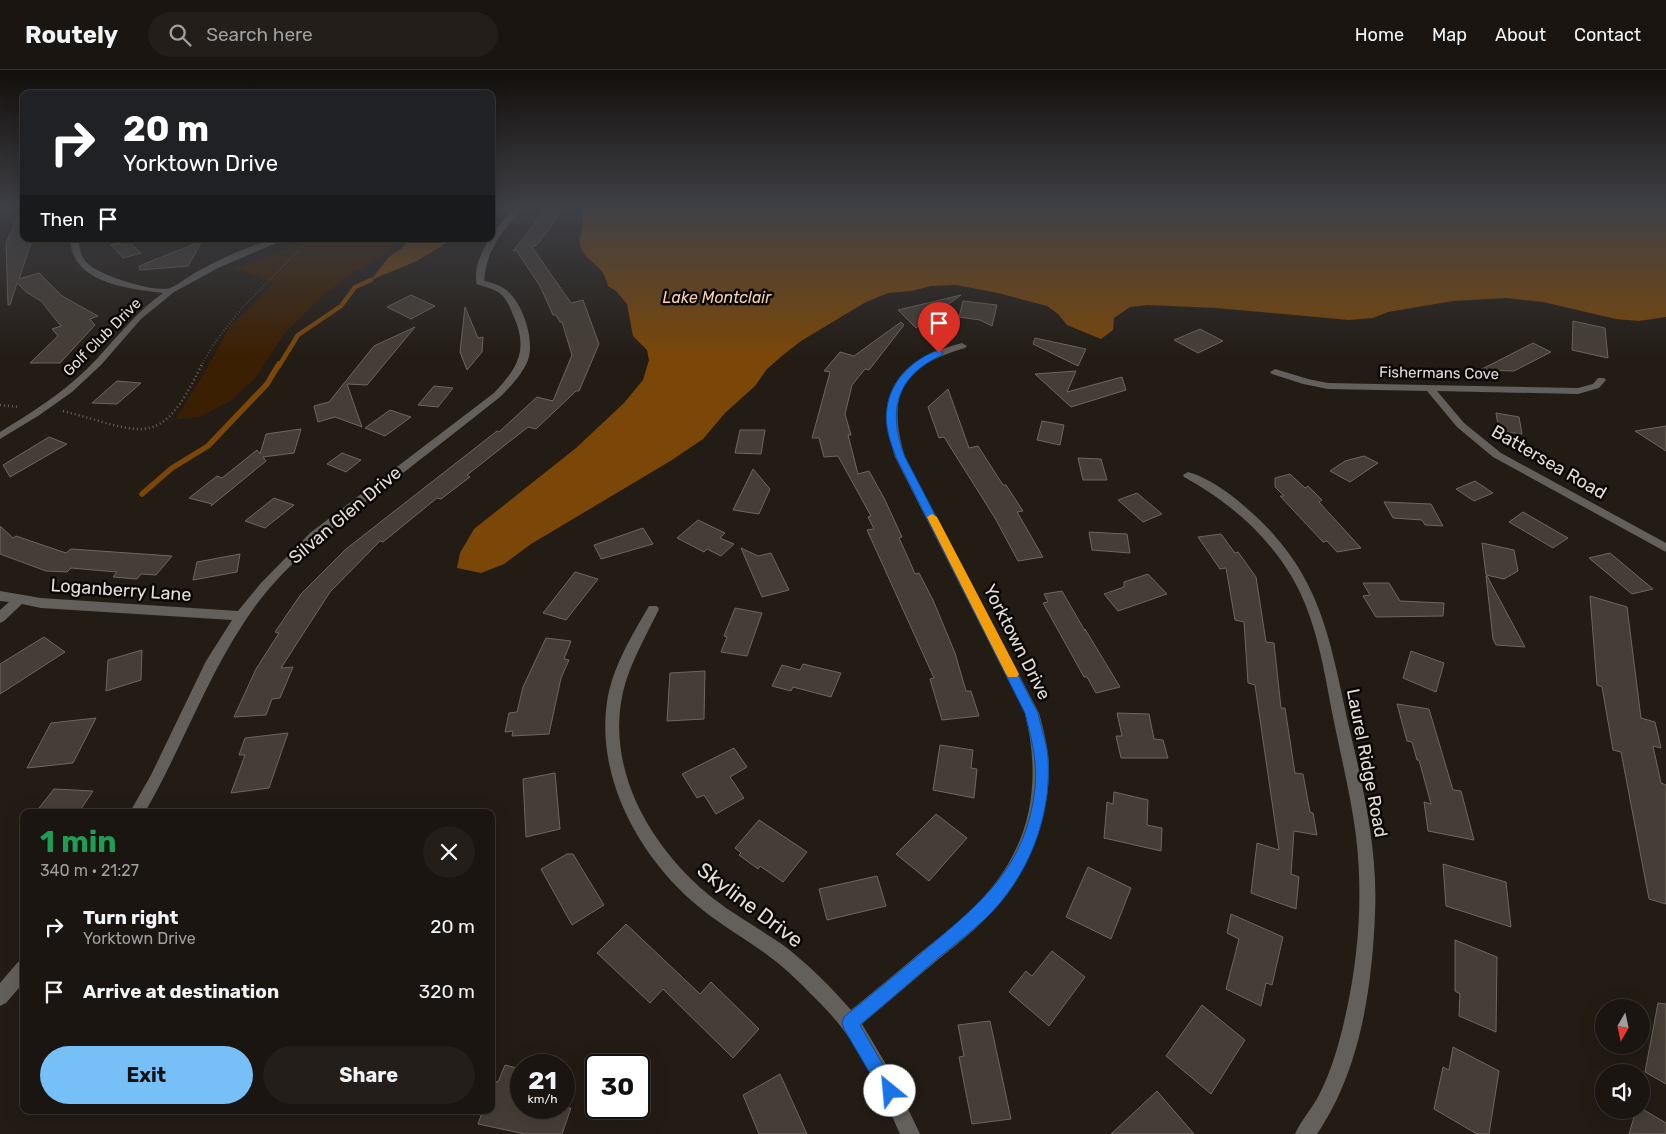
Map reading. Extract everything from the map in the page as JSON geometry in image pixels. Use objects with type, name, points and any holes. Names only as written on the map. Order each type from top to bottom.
[{"type":"street","points":[[78,258],[91,271],[118,283],[170,291]]},
{"type":"street","name":"Golf Club Drive","points":[[0,436],[43,409],[87,374],[142,314],[170,291],[232,258]]},
{"type":"street","name":"Silvan Glen Drive","points":[[139,809],[156,780],[213,660],[241,616],[265,586],[314,536],[497,395],[511,382],[520,368],[526,356],[527,348],[526,335],[521,319],[502,291],[480,282],[480,268],[485,258]]},
{"type":"street","name":"Yorktown Drive","points":[[850,1023],[980,913],[1005,884],[1024,853],[1033,828],[1042,788],[1042,756],[1032,713],[900,457],[893,437],[891,408],[903,379],[924,360],[962,346]]},
{"type":"street","name":"Fishermans Cove","points":[[1275,372],[1306,382],[1328,386],[1578,390],[1596,386],[1601,380]]},
{"type":"street","name":"Battersea Road","points":[[1430,388],[1451,417],[1471,436],[1497,455],[1666,548]]},
{"type":"street","name":"Laurel Ridge Road","points":[[1188,475],[1224,495],[1248,513],[1274,541],[1306,592],[1320,627],[1358,795],[1365,851],[1367,910],[1360,985],[1346,1050],[1326,1102],[1306,1134]]},
{"type":"street","name":"Loganberry Lane","points":[[0,596],[20,600],[241,616]]},
{"type":"street","points":[[0,618],[20,600]]},
{"type":"street","name":"Skyline Drive","points":[[653,609],[621,674],[614,702],[612,733],[616,764],[629,804],[647,838],[672,871],[690,889],[725,918],[764,942],[800,971],[850,1023],[882,1075],[910,1134]]},
{"type":"street","points":[[0,997],[20,973]]},
{"type":"path","points":[[0,405],[65,411],[124,428],[148,429],[168,420],[190,391],[199,366],[225,326],[265,283],[294,258]]},
{"type":"shaded area","points":[[264,258],[378,258],[326,293],[285,333],[256,377],[232,400],[199,417],[176,419],[230,326],[274,283],[235,269]]},
{"type":"water","points":[[388,258],[422,258],[417,261],[371,280]]},
{"type":"water","name":"Lake Montclair","points":[[588,258],[1666,258],[1666,317],[1639,321],[1616,319],[1543,302],[1506,298],[1453,301],[1388,312],[1373,318],[1349,320],[1216,308],[1148,305],[1130,307],[1114,318],[1113,330],[1101,339],[1067,325],[1058,314],[1047,306],[998,293],[956,285],[931,286],[911,291],[888,293],[866,302],[801,341],[767,369],[755,386],[725,413],[703,439],[672,460],[531,544],[504,564],[481,573],[457,568],[460,553],[474,529],[576,448],[624,403],[643,380],[649,360],[647,350],[633,336],[627,304],[616,291],[608,286],[606,278]]},
{"type":"building","points":[[6,258],[26,258],[19,279],[39,273],[62,296],[98,316],[90,319],[95,325],[60,363],[30,363],[58,336],[52,329],[61,326],[41,301],[26,292],[17,283],[10,305],[8,305]]},
{"type":"building","points":[[160,258],[193,258],[188,266],[140,270],[139,266]]},
{"type":"building","points":[[521,258],[539,258],[571,303],[583,300],[599,344],[579,391],[576,391],[536,429],[528,427],[467,475],[470,477],[441,499],[437,498],[383,542],[380,541],[330,592],[281,668],[293,667],[280,698],[272,699],[266,715],[234,717],[256,669],[279,633],[275,632],[301,594],[346,549],[497,431],[499,432],[537,397],[553,401],[572,355],[562,322],[560,322],[556,315],[553,315],[540,286]]},
{"type":"building","points":[[411,295],[435,306],[411,319],[387,307]]},
{"type":"building","points":[[961,295],[916,328],[898,310]]},
{"type":"building","points":[[963,301],[997,305],[992,326],[980,320],[959,317]]},
{"type":"building","points":[[465,307],[478,338],[483,337],[482,352],[467,370],[460,352]]},
{"type":"building","points":[[1573,321],[1605,328],[1608,358],[1572,350]]},
{"type":"building","points":[[901,322],[904,325],[869,370],[865,369],[852,385],[845,414],[851,435],[848,435],[858,474],[869,471],[884,498],[902,537],[899,538],[915,574],[919,573],[933,600],[955,653],[966,691],[971,691],[979,716],[942,720],[930,679],[934,678],[867,530],[874,529],[868,517],[871,516],[838,456],[824,457],[819,438],[812,438],[830,372],[824,371],[840,352],[854,356]]},
{"type":"building","points":[[415,327],[367,385],[347,384],[362,427],[335,417],[318,422],[314,406],[329,402],[374,346]]},
{"type":"building","points":[[1200,329],[1223,341],[1198,353],[1174,340]]},
{"type":"building","points":[[1035,338],[1086,349],[1078,366],[1033,344]]},
{"type":"building","points":[[1533,343],[1551,352],[1514,371],[1480,370]]},
{"type":"building","points":[[1076,371],[1067,392],[1122,377],[1126,390],[1071,407],[1035,374]]},
{"type":"building","points":[[117,381],[141,383],[117,404],[92,403]]},
{"type":"building","points":[[434,386],[453,388],[438,407],[418,405]]},
{"type":"building","points":[[948,389],[969,448],[978,446],[1003,485],[1006,485],[1023,511],[1017,512],[1043,557],[1018,561],[995,518],[944,437],[939,438],[928,407]]},
{"type":"building","points":[[390,410],[411,417],[385,436],[365,428]]},
{"type":"building","points":[[1496,413],[1519,417],[1522,434],[1499,431]]},
{"type":"building","points":[[1042,421],[1064,425],[1060,445],[1037,440]]},
{"type":"building","points":[[1666,426],[1666,451],[1635,431]]},
{"type":"building","points":[[301,429],[294,453],[263,457],[266,461],[211,506],[212,504],[189,498],[217,476],[222,478],[257,450],[260,454],[266,434]]},
{"type":"building","points":[[740,430],[765,430],[761,454],[735,453]]},
{"type":"building","points":[[49,437],[67,444],[10,477],[3,465]]},
{"type":"building","points":[[342,453],[361,460],[346,472],[327,464]]},
{"type":"building","points":[[1364,456],[1378,463],[1350,482],[1330,471],[1345,461]]},
{"type":"building","points":[[1078,458],[1101,459],[1107,480],[1083,480]]},
{"type":"building","points":[[753,469],[770,489],[759,514],[733,510]]},
{"type":"building","points":[[1290,474],[1305,488],[1308,486],[1322,500],[1319,502],[1361,548],[1337,552],[1327,541],[1323,542],[1280,496],[1284,496],[1275,487],[1275,478]]},
{"type":"building","points":[[1475,481],[1493,493],[1474,501],[1456,489]]},
{"type":"building","points":[[1137,493],[1162,514],[1143,522],[1118,500]]},
{"type":"building","points":[[274,498],[294,505],[265,528],[245,521]]},
{"type":"building","points":[[1384,502],[1431,504],[1443,526],[1425,525],[1422,520],[1393,518]]},
{"type":"building","points":[[1523,512],[1568,538],[1553,548],[1509,522]]},
{"type":"building","points":[[698,520],[725,533],[720,538],[734,544],[721,556],[707,549],[704,552],[677,538]]},
{"type":"building","points":[[0,526],[13,538],[16,536],[66,553],[71,549],[172,556],[156,575],[141,574],[137,579],[113,577],[117,572],[71,568],[67,572],[46,571],[0,554]]},
{"type":"building","points":[[643,528],[653,544],[601,559],[594,545]]},
{"type":"building","points":[[1089,532],[1127,534],[1130,553],[1092,550]]},
{"type":"building","points":[[1221,534],[1235,553],[1238,552],[1256,577],[1266,642],[1274,643],[1281,708],[1285,708],[1295,773],[1303,774],[1310,812],[1313,813],[1317,835],[1294,831],[1291,874],[1299,877],[1296,909],[1251,893],[1257,843],[1279,850],[1255,685],[1248,683],[1244,622],[1235,620],[1226,568],[1220,569],[1198,537]]},
{"type":"building","points":[[1482,543],[1514,550],[1518,571],[1504,579],[1486,575]]},
{"type":"building","points":[[741,548],[758,556],[771,553],[789,590],[762,597]]},
{"type":"building","points":[[1610,553],[1653,589],[1632,594],[1589,558]]},
{"type":"building","points":[[240,554],[237,572],[193,580],[197,562]]},
{"type":"building","points":[[575,572],[598,579],[566,620],[543,613]]},
{"type":"building","points":[[1148,574],[1167,594],[1118,611],[1104,594],[1124,587],[1124,582]]},
{"type":"building","points":[[1486,576],[1525,647],[1496,645],[1493,639]]},
{"type":"building","points":[[1363,583],[1389,583],[1400,601],[1444,603],[1443,616],[1376,617],[1363,596],[1370,595]]},
{"type":"building","points":[[1062,591],[1120,687],[1096,693],[1087,677],[1084,677],[1043,603],[1048,602],[1044,594]]},
{"type":"building","points":[[1590,596],[1627,607],[1641,718],[1655,722],[1661,748],[1653,746],[1661,783],[1666,785],[1666,904],[1649,899],[1621,752],[1613,750],[1602,687],[1597,685]]},
{"type":"building","points":[[735,608],[762,613],[747,656],[721,652],[727,637],[724,636]]},
{"type":"building","points":[[44,637],[65,652],[0,694],[0,664]]},
{"type":"building","points":[[546,638],[571,641],[564,659],[569,660],[561,678],[549,734],[512,736],[513,731],[505,732],[509,713],[517,712],[523,687]]},
{"type":"building","points":[[142,650],[141,680],[106,691],[108,660]]},
{"type":"building","points":[[1411,651],[1444,663],[1436,692],[1403,678]]},
{"type":"building","points":[[803,664],[841,673],[831,697],[793,687],[791,691],[772,686],[782,665],[800,670]]},
{"type":"building","points":[[705,671],[704,719],[667,721],[670,673]]},
{"type":"building","points":[[1397,704],[1429,709],[1453,790],[1461,791],[1474,840],[1428,831],[1424,802],[1431,804],[1419,760],[1417,760],[1412,742],[1407,741]]},
{"type":"building","points":[[1117,713],[1149,714],[1154,739],[1163,740],[1168,758],[1121,758],[1116,736],[1122,736]]},
{"type":"building","points":[[96,718],[73,763],[27,768],[51,723]]},
{"type":"building","points":[[288,733],[269,788],[231,793],[245,755],[239,755],[245,738]]},
{"type":"building","points":[[940,745],[973,750],[971,768],[977,769],[974,798],[933,790]]},
{"type":"building","points":[[734,748],[747,767],[730,777],[744,798],[716,814],[704,795],[697,798],[682,774]]},
{"type":"building","points":[[555,773],[560,829],[526,837],[523,779]]},
{"type":"building","points":[[54,789],[93,791],[81,809],[38,809]]},
{"type":"building","points":[[1114,792],[1148,800],[1147,825],[1162,828],[1161,851],[1104,838],[1107,802],[1113,804]]},
{"type":"building","points":[[936,814],[967,838],[929,881],[896,854]]},
{"type":"building","points":[[759,820],[807,852],[783,882],[760,866],[758,869],[739,855],[741,853],[735,848]]},
{"type":"building","points":[[567,854],[573,854],[604,905],[572,925],[541,869]]},
{"type":"building","points":[[1443,864],[1506,882],[1511,927],[1446,906]]},
{"type":"building","points":[[1088,867],[1131,888],[1111,939],[1066,917]]},
{"type":"building","points":[[877,876],[886,906],[827,920],[819,889]]},
{"type":"building","points":[[1231,914],[1283,937],[1272,985],[1266,983],[1261,1006],[1226,989],[1239,939],[1227,933]]},
{"type":"building","points":[[626,924],[700,994],[711,982],[759,1029],[733,1058],[663,989],[650,1003],[597,953]]},
{"type":"building","points":[[1455,940],[1497,957],[1496,1032],[1459,1016],[1460,994],[1455,991]]},
{"type":"building","points":[[1052,951],[1085,977],[1049,1026],[1009,992],[1026,971],[1032,976]]},
{"type":"building","points":[[1658,1003],[1666,1004],[1666,1084],[1650,1075],[1650,1064],[1647,1064],[1648,1054],[1650,1054]]},
{"type":"building","points":[[1202,1005],[1245,1040],[1211,1094],[1166,1056]]},
{"type":"building","points":[[990,1021],[1011,1119],[972,1124],[959,1057],[964,1056],[958,1025]]},
{"type":"building","points":[[1453,1047],[1499,1071],[1489,1134],[1477,1134],[1434,1109],[1443,1067],[1449,1070]]},
{"type":"building","points":[[505,1065],[510,1066],[510,1119],[567,1119],[562,1134],[525,1134],[478,1124],[482,1114],[495,1114],[495,1081],[498,1082]]},
{"type":"building","points":[[780,1074],[807,1134],[759,1134],[743,1095]]},
{"type":"building","points":[[1157,1091],[1194,1134],[1111,1134]]},
{"type":"building","points":[[1650,1114],[1666,1123],[1666,1134],[1629,1134],[1633,1119],[1650,1119]]},
{"type":"waterway","points":[[279,366],[298,335],[341,306],[355,287],[371,280]]},
{"type":"waterway","points":[[142,494],[172,468],[208,446],[267,384],[279,364]]},
{"type":"slow traffic","points":[[932,517],[1013,674]]},
{"type":"route","points":[[890,1091],[850,1023],[980,913],[1005,884],[1024,853],[1036,820],[1042,788],[1042,756],[1032,713],[900,457],[893,437],[890,421],[891,408],[903,379],[924,360],[939,353]]}]
